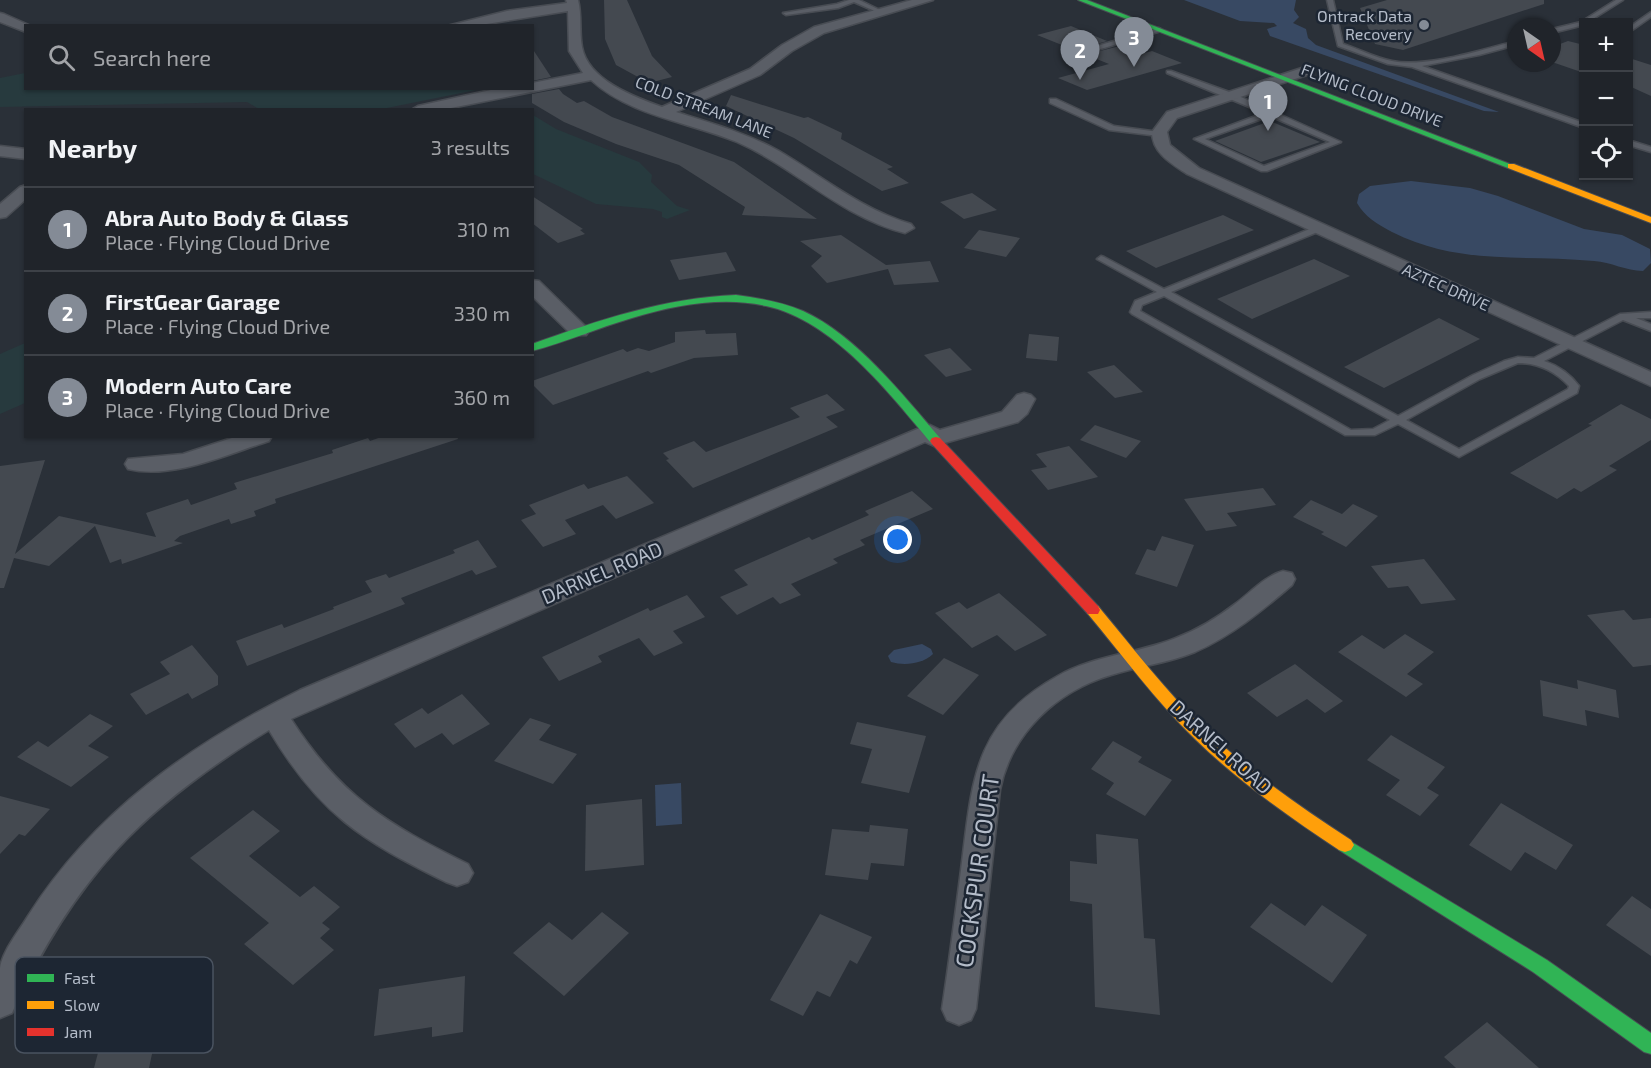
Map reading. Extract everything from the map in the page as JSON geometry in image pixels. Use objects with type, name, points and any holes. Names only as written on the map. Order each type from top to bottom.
[{"type":"main road","name":"FLYING CLOUD DRIVE","points":[[1081,0],[1159,30],[1283,70],[1651,220]]},
{"type":"main road","points":[[1117,0],[1263,55]]},
{"type":"main road","points":[[534,347],[653,307],[693,298],[744,301],[787,308],[811,319],[878,374],[932,436]]},
{"type":"main road","name":"DARNEL ROAD","points":[[932,436],[984,497],[1074,588],[1203,737],[1267,791],[1344,844],[1531,960],[1612,1014],[1651,1045]]},
{"type":"street","points":[[663,112],[755,72],[787,48],[819,30],[879,11],[927,0]]},
{"type":"street","points":[[463,24],[573,3]]},
{"type":"street","name":"COLD STREAM LANE","points":[[573,3],[576,19],[572,42],[579,59],[593,75],[618,93],[663,112],[744,140],[771,153],[868,216],[905,228]]},
{"type":"street","points":[[0,17],[24,27]]},
{"type":"street","points":[[1159,134],[1161,124],[1172,115],[1229,94],[1283,70],[1311,73]]},
{"type":"street","points":[[534,87],[593,75]]},
{"type":"street","points":[[428,108],[513,90]]},
{"type":"street","name":"AZTEC DRIVE","points":[[1159,134],[1162,147],[1175,159],[1242,194],[1651,380]]},
{"type":"street","points":[[0,151],[24,154]]},
{"type":"street","points":[[0,213],[24,192]]},
{"type":"street","points":[[534,287],[579,331]]},
{"type":"street","name":"DARNEL ROAD","points":[[18,957],[65,886],[119,825],[177,774],[242,731],[274,714],[932,436],[1010,417],[1019,409],[1024,399]]},
{"type":"street","points":[[136,464],[185,461],[255,438]]},
{"type":"street","name":"COCKSPUR COURT","points":[[960,1009],[991,768],[1008,735],[1033,707],[1065,683],[1100,668],[1170,651],[1216,630],[1255,603],[1283,579]]},
{"type":"street","points":[[274,714],[317,778],[356,815],[407,848],[457,873]]},
{"type":"street","name":"DARNEL ROAD","points":[[0,1002],[15,964]]},
{"type":"lane","points":[[786,13],[838,6],[855,0],[879,11]]},
{"type":"lane","points":[[1330,0],[1340,45],[1390,63],[1413,65],[1579,124]]},
{"type":"lane","points":[[1592,18],[1620,0]]},
{"type":"lane","points":[[1633,28],[1651,14]]},
{"type":"lane","points":[[1561,30],[1579,25]]},
{"type":"lane","points":[[1574,27],[1579,28]]},
{"type":"lane","points":[[1076,39],[1097,48],[1159,30]]},
{"type":"lane","points":[[1413,65],[1507,45]]},
{"type":"lane","points":[[1168,72],[1229,94],[1268,114],[1336,142],[1264,169],[1198,139],[1268,114]]},
{"type":"lane","points":[[1053,101],[1112,128],[1159,134]]},
{"type":"lane","points":[[1633,143],[1651,150]]},
{"type":"lane","points":[[1317,229],[1138,303],[1135,312],[1349,433],[1375,432],[1509,362],[1538,360],[1623,316],[1651,315]]},
{"type":"lane","points":[[1101,259],[1459,454],[1573,391],[1574,386],[1569,379],[1538,360]]},
{"type":"lane","points":[[1623,316],[1651,328]]},
{"type":"green space","points":[[24,73],[24,90],[476,90],[387,108],[257,108],[247,102],[0,107],[0,78]]},
{"type":"green space","points":[[534,116],[556,129],[639,162],[652,175],[651,182],[677,206],[690,210],[667,219],[662,217],[662,212],[653,209],[596,204],[534,174]]},
{"type":"green space","points":[[24,343],[24,403],[0,414],[0,354]]},
{"type":"water","points":[[1184,0],[1296,0],[1294,10],[1299,17],[1293,23],[1306,29],[1308,38],[1316,45],[1499,112],[1484,111],[1270,36],[1267,29],[1277,26],[1274,23],[1240,21]]},
{"type":"water","points":[[1411,181],[1470,188],[1498,196],[1584,229],[1622,235],[1650,249],[1651,263],[1643,271],[1637,271],[1594,261],[1491,257],[1442,250],[1417,243],[1392,232],[1376,223],[1357,203],[1359,194],[1370,186]]},
{"type":"water","points":[[922,644],[931,649],[933,654],[919,662],[896,663],[891,662],[888,656],[894,650]]},
{"type":"water","points":[[681,783],[682,824],[656,826],[655,785]]},
{"type":"building","points":[[604,0],[627,0],[652,56],[672,77],[649,83],[616,65],[605,39]]},
{"type":"building","name":"Ontrack Data Recovery","points":[[1387,0],[1544,0],[1544,4],[1403,50],[1375,44],[1360,8]]},
{"type":"building","points":[[1071,26],[1107,41],[1097,44],[1079,36],[1071,38],[1072,41],[1096,52],[1120,46],[1141,54],[1152,51],[1182,63],[1087,90],[1058,78],[1109,64],[1037,35]]},
{"type":"building","points":[[1568,41],[1579,44],[1579,71],[1561,65],[1561,44]]},
{"type":"building","points":[[534,51],[551,77],[534,81]]},
{"type":"building","points":[[1633,59],[1651,65],[1651,96],[1633,88]]},
{"type":"building","points":[[559,89],[577,103],[584,101],[612,117],[734,162],[817,219],[742,215],[745,207],[679,165],[616,144],[564,122],[532,103],[532,94]]},
{"type":"building","points":[[731,95],[804,118],[808,117],[842,133],[841,139],[893,167],[887,169],[909,183],[882,191],[794,138],[726,106]]},
{"type":"building","points":[[1270,121],[1320,142],[1261,162],[1215,141]]},
{"type":"building","points":[[972,193],[997,210],[964,219],[940,202]]},
{"type":"building","points":[[534,197],[583,229],[580,230],[585,234],[558,243],[534,225]]},
{"type":"building","points":[[1223,215],[1254,230],[1156,268],[1126,251]]},
{"type":"building","points":[[979,230],[1020,238],[1006,257],[964,248]]},
{"type":"building","points":[[841,235],[886,265],[930,261],[939,282],[894,285],[888,269],[827,283],[811,266],[822,256],[800,241]]},
{"type":"building","points":[[726,252],[736,271],[679,280],[670,260]]},
{"type":"building","points":[[1314,259],[1350,276],[1252,319],[1217,299]]},
{"type":"building","points":[[1439,318],[1480,339],[1384,388],[1344,367]]},
{"type":"building","points":[[705,330],[706,334],[736,333],[738,355],[694,358],[651,373],[648,371],[553,405],[534,386],[534,380],[623,349],[627,352],[638,348],[649,351],[675,342],[675,332]]},
{"type":"building","points":[[1029,334],[1059,337],[1057,361],[1026,358]]},
{"type":"building","points":[[950,348],[972,370],[946,377],[924,355]]},
{"type":"building","points":[[1114,365],[1143,392],[1115,398],[1087,372]]},
{"type":"building","points":[[827,394],[845,410],[826,417],[838,427],[693,488],[666,460],[669,459],[663,453],[694,441],[706,452],[800,417],[790,408]]},
{"type":"building","points":[[1621,404],[1651,419],[1651,440],[1609,466],[1617,470],[1581,492],[1574,488],[1557,499],[1510,473],[1592,425],[1588,424]]},
{"type":"building","points":[[1095,425],[1141,441],[1126,458],[1080,440]]},
{"type":"building","points":[[368,438],[370,441],[378,438],[458,439],[275,499],[276,503],[254,511],[256,516],[231,524],[229,519],[180,536],[174,541],[183,543],[122,564],[121,559],[110,563],[95,526],[49,566],[14,558],[4,588],[0,588],[0,466],[45,460],[15,554],[59,516],[156,537],[146,513],[188,499],[191,505],[237,489],[234,483],[333,453],[332,450]]},
{"type":"building","points":[[1069,446],[1098,477],[1048,490],[1031,470],[1047,467],[1036,454]]},
{"type":"building","points":[[627,476],[654,503],[616,519],[603,505],[565,520],[576,534],[543,547],[521,520],[536,514],[529,505],[584,484],[588,489]]},
{"type":"building","points":[[1263,488],[1276,505],[1227,513],[1237,526],[1206,531],[1184,499]]},
{"type":"building","points":[[912,491],[933,509],[860,540],[865,545],[833,559],[838,563],[791,584],[801,595],[780,604],[773,597],[737,615],[720,597],[748,585],[734,570],[809,537],[812,540],[869,515],[865,511]]},
{"type":"building","points":[[1311,500],[1342,514],[1353,504],[1378,516],[1346,547],[1321,534],[1324,532],[1293,517]]},
{"type":"building","points":[[1162,536],[1194,545],[1177,587],[1135,574],[1147,549],[1155,551]]},
{"type":"building","points":[[478,540],[497,567],[476,575],[472,570],[401,598],[405,604],[247,666],[236,641],[282,624],[284,628],[334,609],[333,607],[372,592],[365,581],[386,574],[389,578],[455,553],[453,550]]},
{"type":"building","points":[[1424,559],[1456,600],[1421,604],[1408,586],[1388,588],[1371,566]]},
{"type":"building","points":[[999,593],[1047,635],[1015,651],[997,635],[972,648],[935,613],[959,602],[967,609]]},
{"type":"building","points":[[687,595],[705,617],[673,631],[683,643],[654,656],[639,638],[598,656],[602,662],[559,681],[542,657],[648,608],[650,611]]},
{"type":"building","points":[[1624,610],[1633,620],[1651,618],[1651,665],[1633,667],[1587,615]]},
{"type":"building","points":[[1405,634],[1434,652],[1407,674],[1423,684],[1406,697],[1338,652],[1362,635],[1384,649]]},
{"type":"building","points":[[192,645],[218,676],[218,685],[192,699],[188,693],[146,715],[130,694],[170,674],[160,662]]},
{"type":"building","points":[[944,658],[979,675],[943,715],[907,696]]},
{"type":"building","points":[[1295,664],[1343,701],[1325,713],[1307,699],[1277,717],[1247,693]]},
{"type":"building","points":[[1540,680],[1578,689],[1577,680],[1616,690],[1619,718],[1585,710],[1587,726],[1543,716]]},
{"type":"building","points":[[462,694],[490,724],[453,745],[442,733],[415,748],[394,724],[422,708],[428,714]]},
{"type":"building","points":[[90,714],[113,726],[88,746],[109,757],[71,787],[17,757],[38,741],[48,747]]},
{"type":"building","points":[[530,718],[551,725],[539,740],[577,754],[553,784],[494,761]]},
{"type":"building","points":[[857,722],[926,736],[909,793],[861,783],[872,749],[850,744]]},
{"type":"building","points":[[1391,735],[1445,767],[1427,788],[1439,795],[1420,816],[1386,795],[1400,780],[1367,760]]},
{"type":"building","points":[[1113,741],[1142,757],[1138,762],[1172,780],[1145,816],[1106,794],[1114,783],[1091,769]]},
{"type":"building","points":[[0,796],[50,809],[25,836],[19,834],[0,854]]},
{"type":"building","points":[[642,799],[644,865],[585,871],[586,805]]},
{"type":"building","points":[[1501,803],[1573,845],[1556,870],[1525,852],[1511,871],[1469,845]]},
{"type":"building","points":[[253,810],[280,831],[249,856],[300,897],[314,886],[340,907],[322,923],[330,929],[320,938],[334,950],[293,985],[244,944],[269,923],[190,858]]},
{"type":"building","points":[[870,825],[908,829],[904,866],[871,863],[868,880],[825,875],[832,829],[869,832]]},
{"type":"building","points":[[1096,834],[1138,839],[1144,938],[1155,939],[1160,1015],[1095,1007],[1092,904],[1070,901],[1070,861],[1097,864]]},
{"type":"building","points":[[1632,896],[1651,909],[1651,956],[1606,925]]},
{"type":"building","points":[[1271,903],[1305,926],[1322,905],[1367,935],[1332,983],[1250,927]]},
{"type":"building","points":[[602,912],[629,933],[564,996],[513,953],[549,922],[572,940]]},
{"type":"building","points":[[820,914],[872,937],[857,964],[850,960],[830,997],[817,991],[803,1016],[770,1000]]},
{"type":"building","points":[[465,976],[463,1032],[432,1037],[432,1027],[374,1036],[379,989]]},
{"type":"building","points":[[1487,1022],[1539,1068],[1456,1068],[1444,1057]]},
{"type":"building","points":[[98,1053],[152,1053],[149,1068],[94,1068]]},
{"type":"traffic: fast","points":[[1081,0],[1511,166]]},
{"type":"traffic: fast","points":[[534,347],[595,326],[665,306],[701,300],[736,299],[769,303],[800,314],[837,338],[873,371],[936,441]]},
{"type":"traffic: fast","points":[[1345,845],[1540,966],[1651,1045]]},
{"type":"traffic: slow","points":[[1511,166],[1651,220]]},
{"type":"traffic: slow","points":[[1093,610],[1159,691],[1202,736],[1271,794],[1345,845]]},
{"type":"traffic: jam","points":[[936,441],[1093,610]]},
{"type":"place","name":"Ontrack Data Recovery","points":[[1424,25]]},
{"type":"place","name":"Modern Auto Care","points":[[1134,67]]},
{"type":"place","name":"FirstGear Garage","points":[[1080,80]]},
{"type":"place","name":"Abra Auto Body & Glass","points":[[1268,131]]}]
